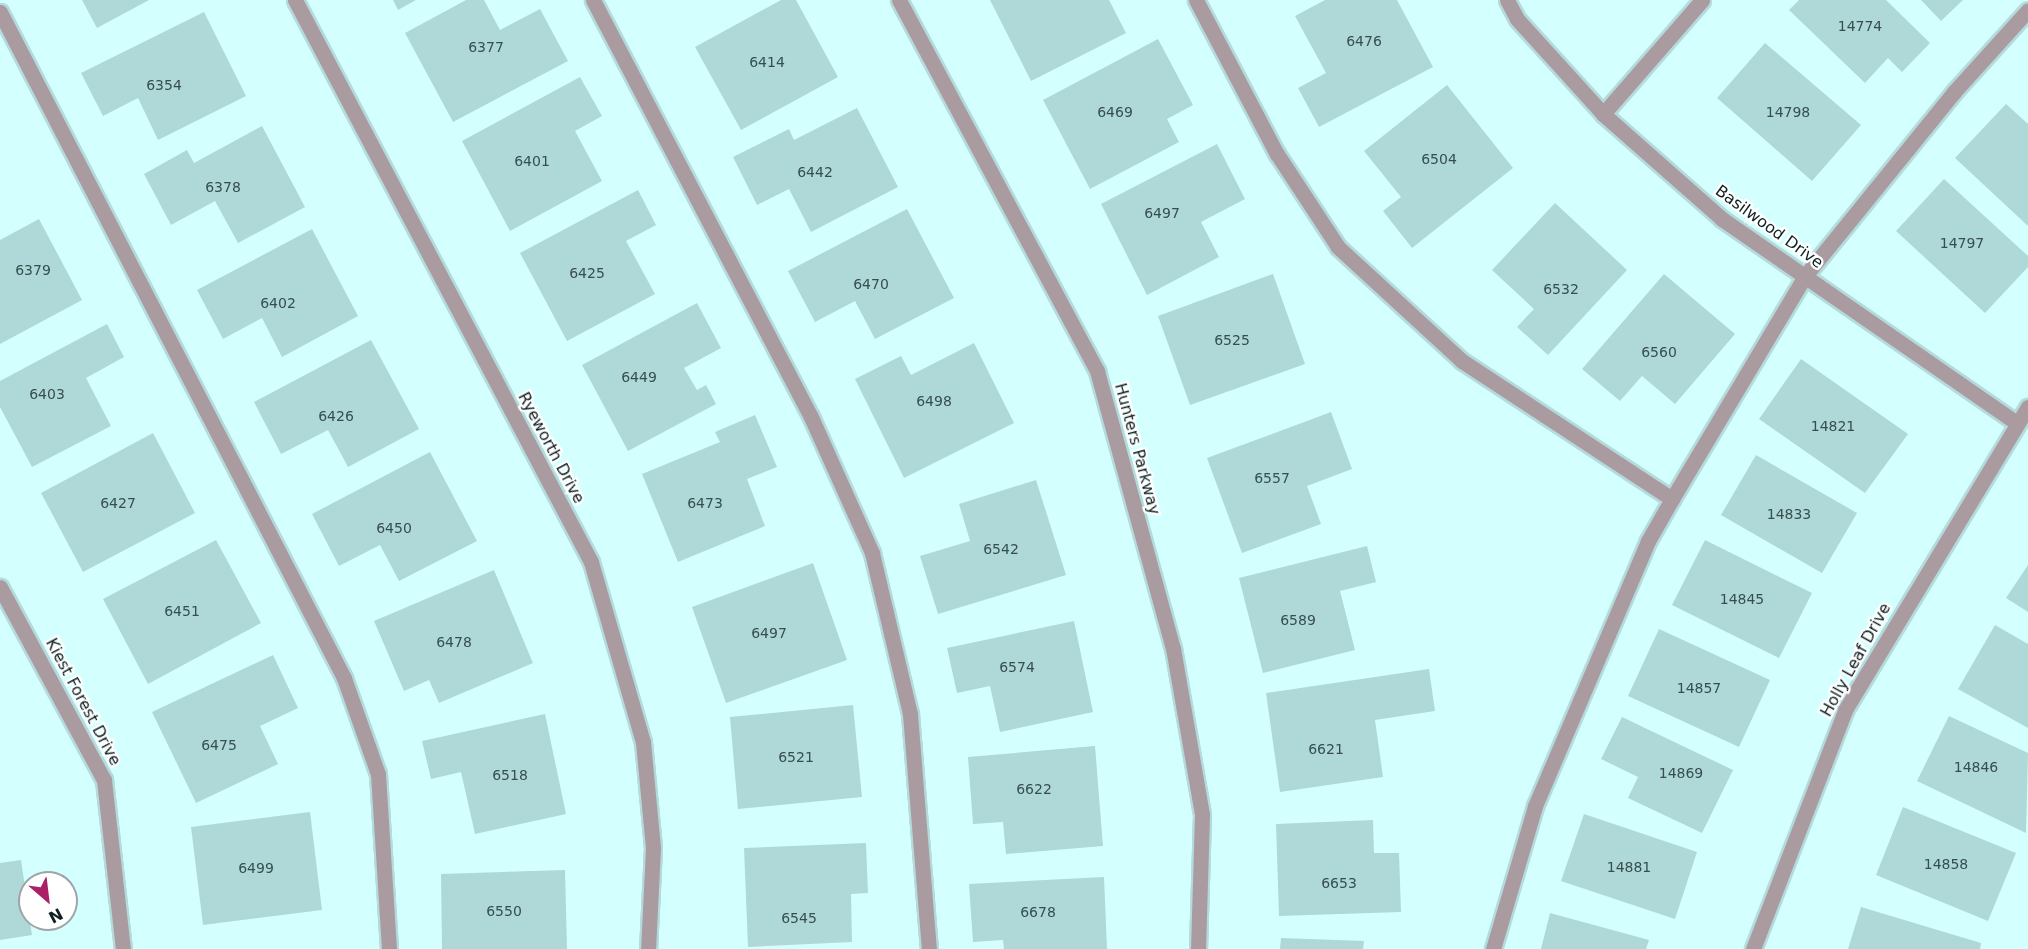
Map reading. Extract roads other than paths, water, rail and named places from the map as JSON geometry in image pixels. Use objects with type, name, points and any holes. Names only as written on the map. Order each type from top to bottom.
[{"type":"street","name":"Ryeworth Drive","points":[[295,0],[591,562],[643,742],[652,848],[648,949]]},
{"type":"street","points":[[594,0],[811,417],[872,553],[910,714],[929,949]]},
{"type":"street","name":"Hunters Parkway","points":[[899,0],[1097,372],[1173,648],[1202,815],[1198,949]]},
{"type":"street","points":[[1196,0],[1276,154],[1338,247],[1462,361],[1672,499]]},
{"type":"street","name":"Basilwood Drive","points":[[1507,0],[1518,19],[1603,114],[1722,219],[2015,422]]},
{"type":"street","points":[[1603,114],[1702,0]]},
{"type":"street","points":[[1492,949],[1535,806],[1648,541],[1805,276],[1954,92],[2028,10]]},
{"type":"street","points":[[0,12],[345,678],[378,774],[389,949]]},
{"type":"street","name":"Holly Leaf Drive","points":[[1753,949],[1845,710],[2015,422],[2028,407]]},
{"type":"street","name":"Kiest Forest Drive","points":[[0,587],[104,780],[123,949]]}]
